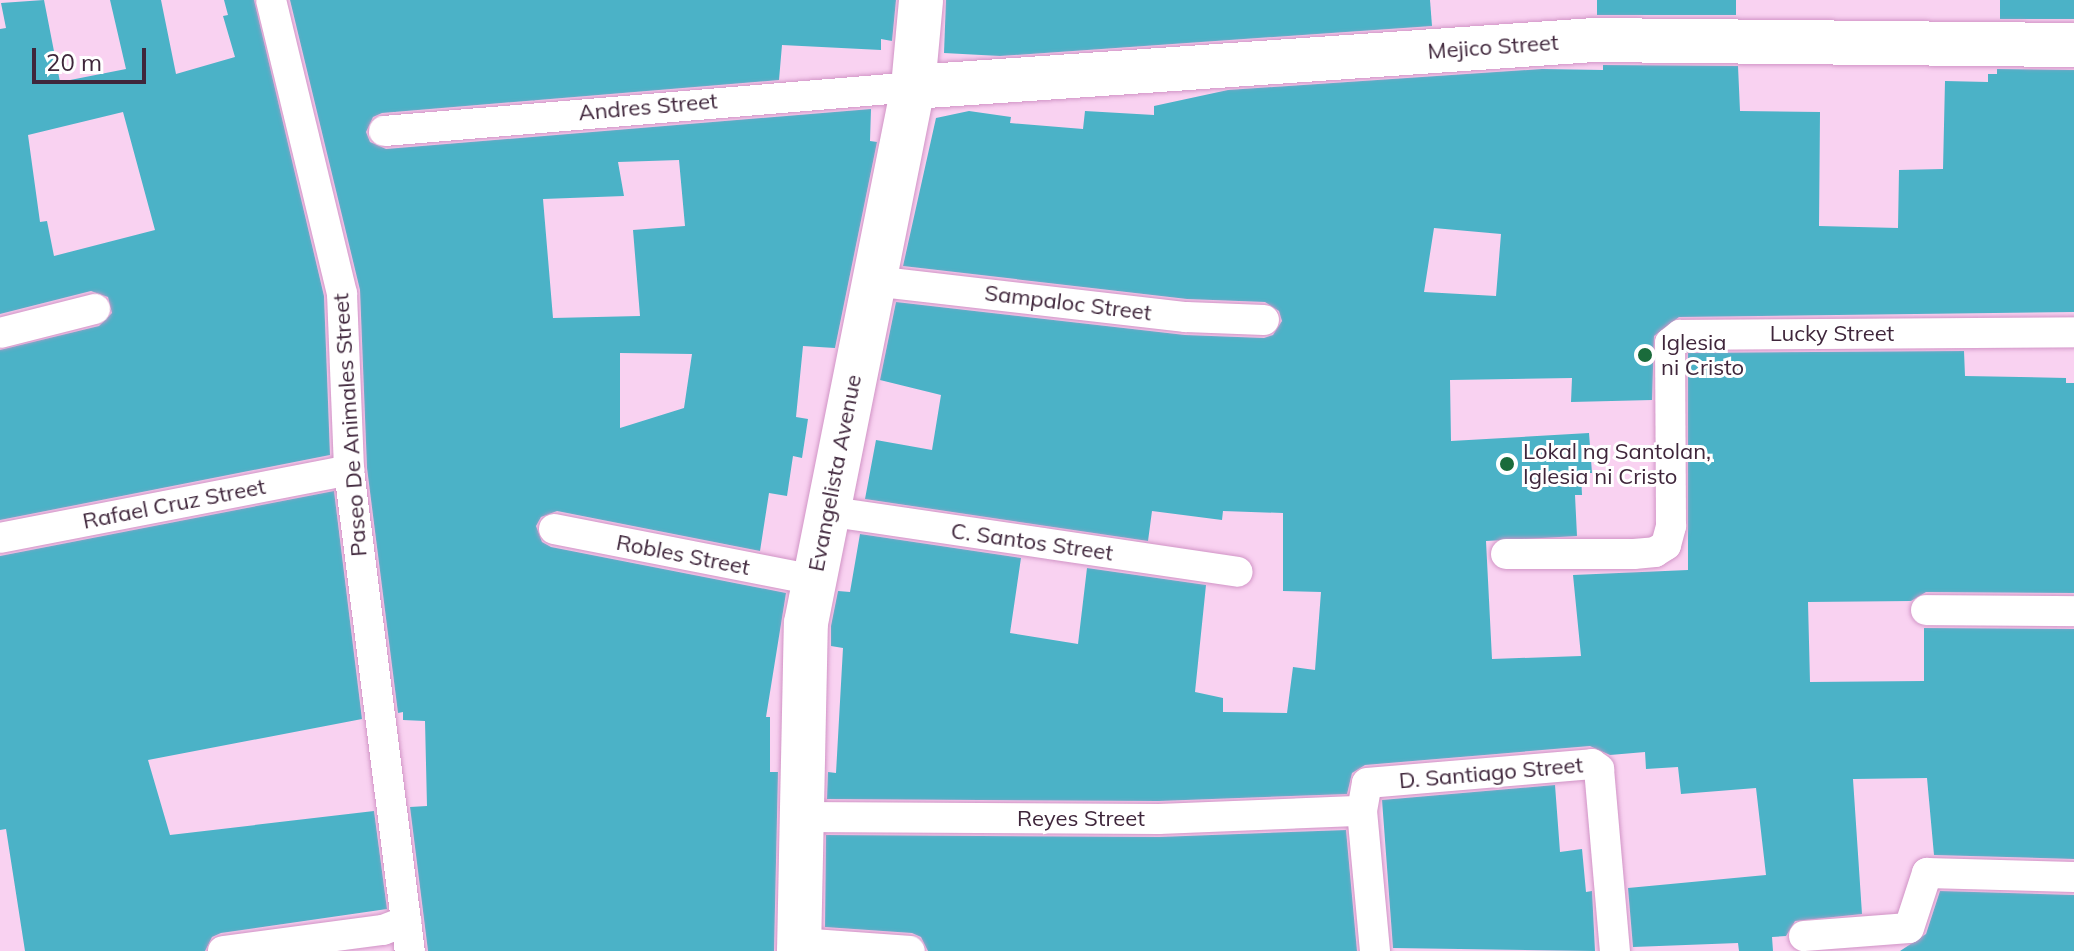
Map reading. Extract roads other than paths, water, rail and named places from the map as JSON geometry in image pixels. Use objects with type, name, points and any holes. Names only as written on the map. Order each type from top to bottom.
[{"type":"street","name":"Paseo De Animales Street","points":[[271,0],[342,294],[349,470],[410,951]]},
{"type":"street","name":"Evangelista Avenue","points":[[799,947],[801,714],[813,580],[913,87],[921,0]]},
{"type":"street","name":"Mejico Street","points":[[913,87],[1594,40],[2074,45]]},
{"type":"street","name":"Andres Street","points":[[384,131],[913,87]]},
{"type":"street","name":"Sampaloc Street","points":[[873,281],[1186,317],[1264,320]]},
{"type":"street","points":[[0,333],[95,309]]},
{"type":"street","name":"Lucky Street","points":[[1506,554],[1634,554],[1655,552],[1666,545],[1671,526],[1670,343],[1680,335],[2074,332]]},
{"type":"street","name":"Rafael Cruz Street","points":[[0,538],[349,470]]},
{"type":"street","name":"C. Santos Street","points":[[826,511],[1238,572]]},
{"type":"street","name":"Robles Street","points":[[554,529],[813,580]]},
{"type":"street","points":[[1926,610],[2074,611]]},
{"type":"street","name":"D. Santiago Street","points":[[1362,811],[1367,783],[1592,764],[1599,769],[1615,951]]},
{"type":"street","points":[[1362,811],[1375,951]]},
{"type":"street","name":"Reyes Street","points":[[800,817],[1159,819],[1362,811]]},
{"type":"street","points":[[1804,936],[1909,928],[1927,873],[2074,877]]},
{"type":"street","points":[[223,951],[383,930],[406,921]]},
{"type":"street","points":[[799,947],[910,951]]},
{"type":"place","name":"Iglesia ni Cristo","points":[[1645,355]]},
{"type":"place","name":"Lokal ng Santolan, Iglesia ni Cristo","points":[[1507,464]]}]
